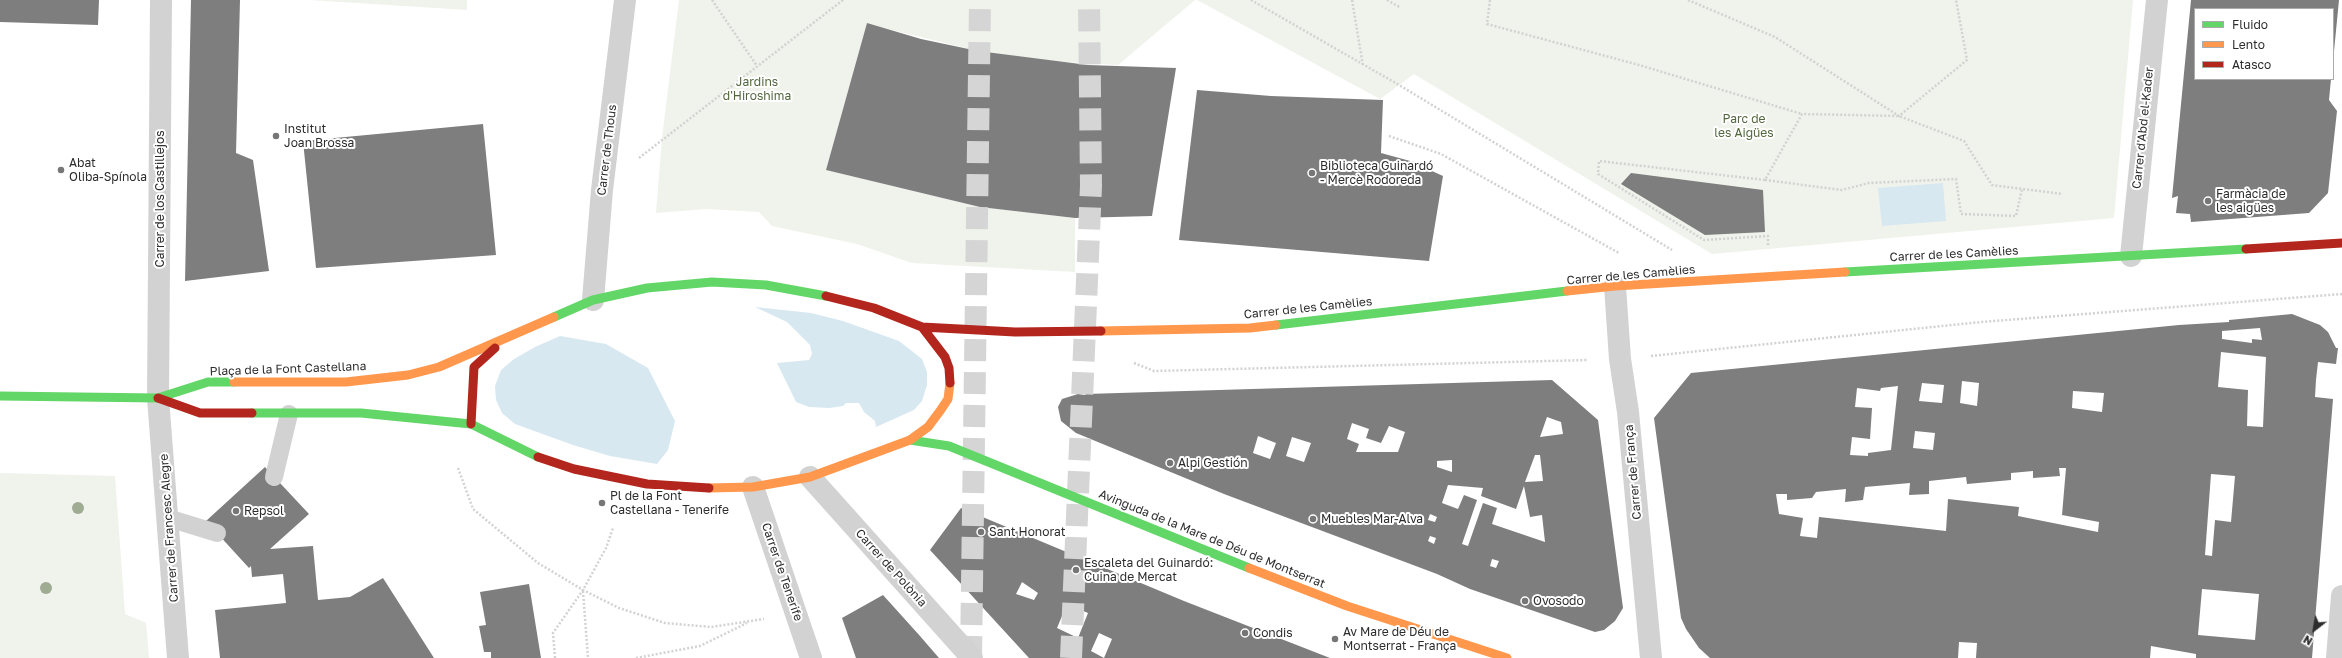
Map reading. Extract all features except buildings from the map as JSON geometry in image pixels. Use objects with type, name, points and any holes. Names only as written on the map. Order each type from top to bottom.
[{"type":"street","name":"Carrer de los Castillejos","points":[[158,398],[161,0]]},
{"type":"street","name":"Carrer de Thous","points":[[593,300],[602,197],[625,0]]},
{"type":"street","name":"Carrer d'Abd el-Kader","points":[[2131,256],[2157,0]]},
{"type":"street","name":"Carrer de les Camèlies","points":[[922,327],[1009,332],[1250,328],[1616,286],[2342,243]]},
{"type":"street","name":"Plaça de la Font Castellana","points":[[158,398],[208,382],[346,382],[408,375],[439,367],[514,336],[593,300],[647,288],[712,282],[766,285],[816,293],[867,306],[922,327]]},
{"type":"street","name":"Carrer de França","points":[[1616,286],[1620,359],[1628,412],[1651,658]]},
{"type":"street","points":[[0,396],[158,398],[200,413],[361,413],[471,424],[530,454],[574,469],[647,484],[717,488],[753,487],[810,477],[910,440],[928,427],[948,399],[950,384],[949,368],[945,357],[922,327]]},
{"type":"street","name":"Plaça de la Font Castellana","points":[[471,424],[474,367],[488,352],[514,336]]},
{"type":"street","name":"Carrer de Francesc Alegre","points":[[158,398],[178,658]]},
{"type":"street","name":"Avinguda de la Mare de Déu de Montserrat","points":[[910,440],[950,446],[1160,534],[1339,603],[1507,658]]},
{"type":"street","name":"Carrer de Polònia","points":[[810,477],[972,658]]},
{"type":"street","name":"Carrer de Tenerife","points":[[753,487],[811,658]]},
{"type":"street","points":[[2337,658],[2342,596]]},
{"type":"lane","points":[[274,477],[289,414]]},
{"type":"lane","points":[[168,518],[217,533]]},
{"type":"path","points":[[712,0],[757,66]]},
{"type":"path","points":[[638,159],[842,0]]},
{"type":"path","points":[[1251,0],[1363,66],[1412,92],[1676,252]]},
{"type":"path","points":[[1352,0],[1363,66]]},
{"type":"path","points":[[1387,0],[1401,8]]},
{"type":"path","points":[[1490,0],[1487,24],[1639,65],[1802,114],[1899,116],[1967,60],[1956,0]]},
{"type":"path","points":[[1688,0],[1775,37],[1899,116],[1964,141],[1992,185],[2062,194]]},
{"type":"path","points":[[1764,180],[1802,114]]},
{"type":"path","points":[[1389,136],[1442,154],[1626,257]]},
{"type":"path","points":[[1768,249],[1768,236],[1704,240],[1598,174],[1598,161],[1842,190],[1870,183],[1956,179],[1961,214],[2016,216],[2022,189]]},
{"type":"path","points":[[458,468],[472,509],[538,563],[583,590],[619,608],[665,623],[711,627],[772,618]]},
{"type":"path","points":[[555,658],[553,633],[583,590],[606,548],[614,528]]},
{"type":"path","points":[[583,590],[588,658]]},
{"type":"path","points":[[636,658],[700,646],[751,621]]},
{"type":"green space","points":[[310,0],[467,0],[467,10]]},
{"type":"green space","name":"Jardins d'Hiroshima","points":[[679,0],[1195,0],[1118,65],[1047,61],[978,51],[867,24],[826,170],[980,207],[1075,218],[1075,272],[912,263],[857,244],[772,226],[759,212],[706,209],[656,213],[662,138]]},
{"type":"green space","name":"Parc de les Aigües","points":[[1197,0],[2133,0],[2114,218],[1712,254],[1414,74],[1380,99]]},
{"type":"green space","points":[[0,473],[115,476],[125,614],[146,623],[149,658],[0,658]]},
{"type":"shaded area","points":[[1943,183],[1946,221],[1882,226],[1878,188]]},
{"type":"shaded area","points":[[755,307],[811,313],[843,321],[899,341],[922,359],[927,372],[927,385],[922,401],[914,410],[876,427],[875,421],[864,412],[859,403],[846,403],[843,406],[830,408],[809,407],[796,402],[777,363],[809,360],[812,354],[810,345],[787,322]]},
{"type":"shaded area","points":[[560,336],[606,344],[648,368],[675,421],[668,450],[657,464],[610,456],[573,445],[515,424],[502,413],[496,400],[495,386],[501,370],[514,359],[535,347]]},
{"type":"tunnel","points":[[971,658],[980,0]]},
{"type":"tunnel","points":[[1071,658],[1091,186],[1089,0]]},
{"type":"traffic: fast","points":[[1845,272],[2246,249]]},
{"type":"traffic: fast","points":[[554,317],[593,300],[647,288],[712,282],[766,285],[826,296]]},
{"type":"traffic: fast","points":[[1276,325],[1567,291]]},
{"type":"traffic: fast","points":[[0,396],[158,398],[208,382],[234,382]]},
{"type":"traffic: fast","points":[[252,413],[361,413],[471,424],[538,457]]},
{"type":"traffic: fast","points":[[910,440],[949,446],[1249,568]]},
{"type":"traffic: slow","points":[[1567,291],[1615,286],[1845,272]]},
{"type":"traffic: slow","points":[[234,382],[346,382],[408,375],[439,367],[554,317]]},
{"type":"traffic: slow","points":[[1101,331],[1250,328],[1276,325]]},
{"type":"traffic: slow","points":[[709,488],[753,487],[810,477],[910,440],[928,427],[940,411],[948,399],[950,383]]},
{"type":"traffic: slow","points":[[1249,568],[1347,606],[1507,658]]},
{"type":"traffic: jam","points":[[2246,249],[2342,243]]},
{"type":"traffic: jam","points":[[826,296],[874,308],[922,327],[945,357],[949,368],[950,383]]},
{"type":"traffic: jam","points":[[922,327],[1015,332],[1101,331]]},
{"type":"traffic: jam","points":[[471,424],[474,367],[495,348]]},
{"type":"traffic: jam","points":[[158,398],[200,413],[252,413]]},
{"type":"traffic: jam","points":[[538,457],[574,469],[647,484],[709,488]]},
{"type":"place","name":"Institut Joan Brossa","points":[[276,136]]},
{"type":"place","name":"Abat Oliba-Spínola","points":[[61,170]]},
{"type":"place","name":"Biblioteca Guinardó - Mercè Rodoreda","points":[[1312,173]]},
{"type":"place","name":"Farmàcia de les aigües","points":[[2208,201]]},
{"type":"place","name":"Alpi Gestión","points":[[1170,463]]},
{"type":"place","name":"Pl de la Font Castellana - Tenerife","points":[[602,503]]},
{"type":"place","name":"Repsol","points":[[236,511]]},
{"type":"place","name":"Muebles Mar-Alva","points":[[1313,519]]},
{"type":"place","name":"Sant Honorat","points":[[981,532]]},
{"type":"place","name":"Escaleta del Guinardó: Cuina de Mercat","points":[[1076,570]]},
{"type":"place","name":"Ovosodo","points":[[1525,601]]},
{"type":"place","name":"Condis","points":[[1245,633]]},
{"type":"place","name":"Av Mare de Déu de Montserrat - França","points":[[1335,639]]}]
